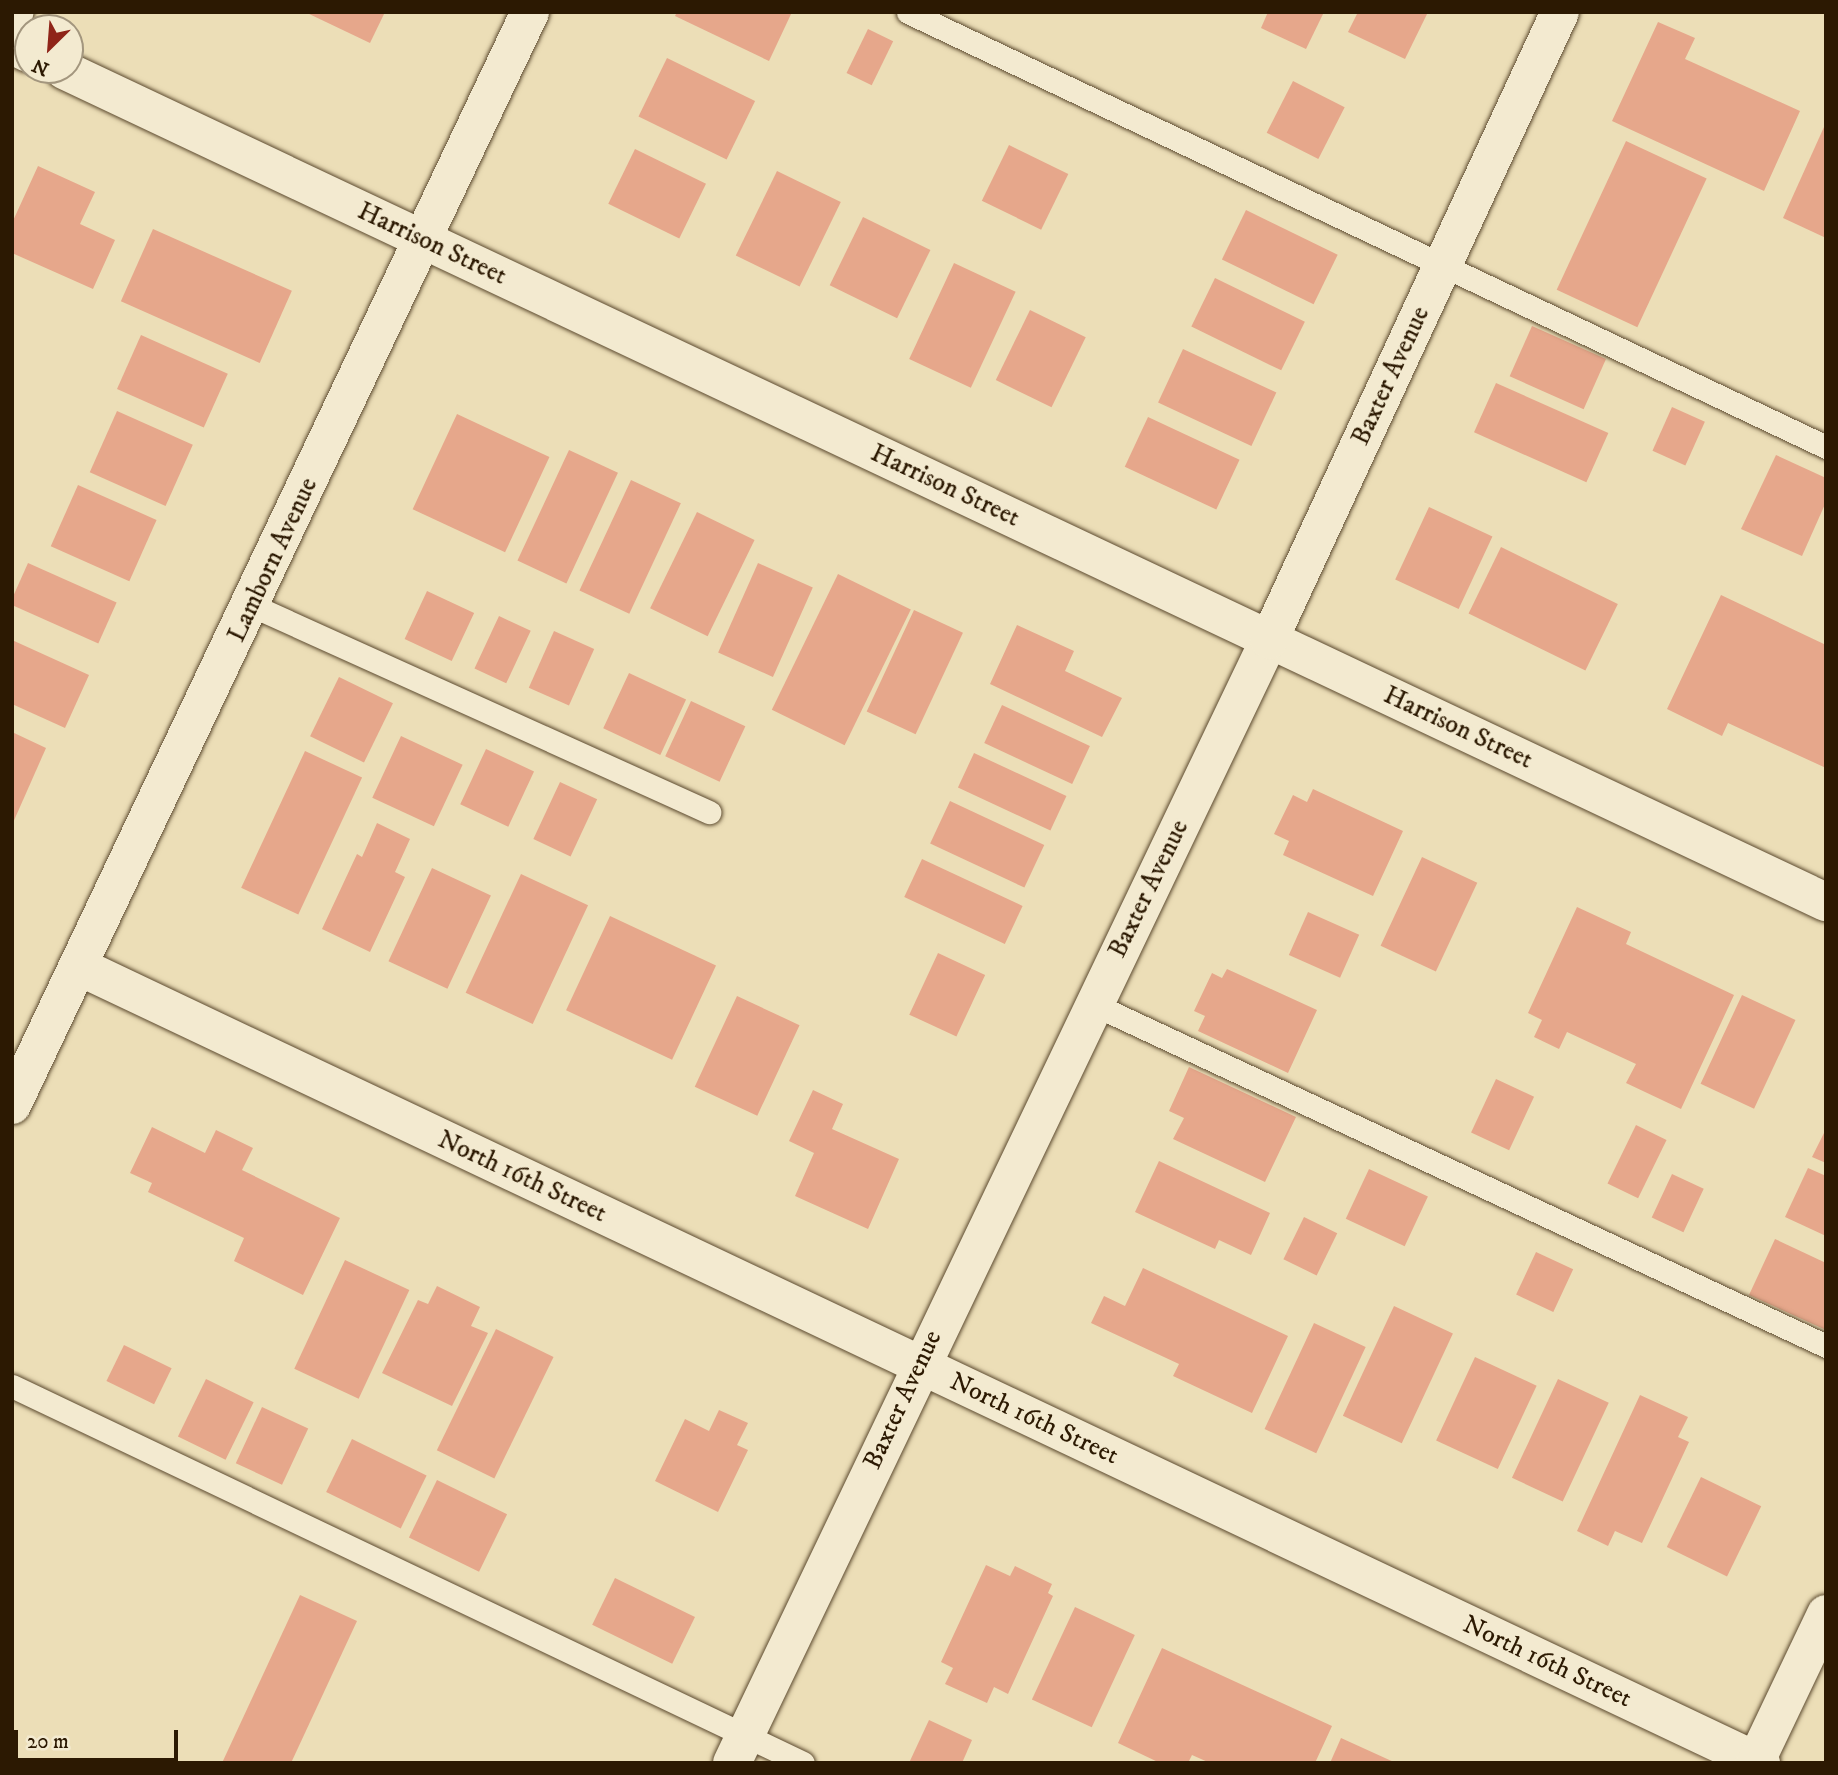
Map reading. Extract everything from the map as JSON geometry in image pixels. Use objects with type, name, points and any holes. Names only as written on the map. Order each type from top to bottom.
[{"type":"street","name":"Lamborn Avenue","points":[[12,1105],[80,967],[530,12]]},
{"type":"street","name":"Baxter Avenue","points":[[738,1749],[1269,640],[1560,12]]},
{"type":"street","name":"Harrison Street","points":[[84,79],[1826,902]]},
{"type":"street","name":"North 16th Street","points":[[80,967],[1757,1762]]},
{"type":"street","points":[[1757,1762],[1826,1614]]},
{"type":"lane","points":[[12,33],[22,12]]},
{"type":"lane","points":[[908,12],[1826,447]]},
{"type":"lane","points":[[251,605],[709,812]]},
{"type":"lane","points":[[1093,1004],[1826,1346]]},
{"type":"lane","points":[[12,1386],[738,1749],[803,1763]]},
{"type":"building","points":[[305,12],[385,12],[370,43]]},
{"type":"building","points":[[677,12],[792,12],[769,61],[675,16]]},
{"type":"building","points":[[1268,12],[1324,12],[1306,49],[1261,28]]},
{"type":"building","points":[[1358,12],[1428,12],[1405,59],[1348,32]]},
{"type":"building","points":[[1658,22],[1695,38],[1685,59],[1800,111],[1764,191],[1612,121]]},
{"type":"building","points":[[868,29],[893,41],[872,85],[847,73]]},
{"type":"building","points":[[667,58],[755,101],[727,159],[639,116]]},
{"type":"building","points":[[1293,81],[1345,107],[1318,159],[1267,133]]},
{"type":"building","points":[[1824,127],[1826,128],[1826,238],[1783,218]]},
{"type":"building","points":[[1626,141],[1707,179],[1637,327],[1557,290]]},
{"type":"building","points":[[1009,145],[1068,174],[1041,230],[982,201]]},
{"type":"building","points":[[635,149],[706,184],[679,238],[608,204]]},
{"type":"building","points":[[38,166],[95,192],[80,224],[115,240],[93,289],[12,253],[12,223]]},
{"type":"building","points":[[777,171],[841,202],[800,287],[736,255]]},
{"type":"building","points":[[1246,210],[1338,255],[1314,304],[1222,259]]},
{"type":"building","points":[[863,217],[930,250],[897,318],[830,285]]},
{"type":"building","points":[[153,229],[292,291],[260,363],[121,301]]},
{"type":"building","points":[[954,263],[1016,292],[971,388],[909,359]]},
{"type":"building","points":[[1215,278],[1305,322],[1281,370],[1191,327]]},
{"type":"building","points":[[1030,310],[1086,337],[1052,407],[996,380]]},
{"type":"building","points":[[1532,326],[1606,359],[1584,409],[1510,376]]},
{"type":"building","points":[[141,335],[228,374],[204,428],[117,389]]},
{"type":"building","points":[[1183,349],[1276,393],[1251,446],[1158,402]]},
{"type":"building","points":[[1496,383],[1608,433],[1586,482],[1474,432]]},
{"type":"building","points":[[1672,407],[1705,422],[1685,465],[1652,451]]},
{"type":"building","points":[[117,411],[193,445],[166,506],[90,472]]},
{"type":"building","points":[[457,414],[549,457],[505,552],[413,509]]},
{"type":"building","points":[[1148,417],[1240,460],[1216,510],[1125,467]]},
{"type":"building","points":[[569,450],[618,473],[566,583],[517,561]]},
{"type":"building","points":[[1776,455],[1826,478],[1826,502],[1802,556],[1741,529]]},
{"type":"building","points":[[631,480],[681,503],[629,614],[579,591]]},
{"type":"building","points":[[78,485],[157,520],[129,581],[51,546]]},
{"type":"building","points":[[1429,507],[1492,537],[1459,609],[1395,580]]},
{"type":"building","points":[[697,512],[755,540],[708,636],[650,608]]},
{"type":"building","points":[[1501,547],[1618,604],[1585,670],[1469,614]]},
{"type":"building","points":[[28,563],[117,602],[98,644],[12,605],[12,599]]},
{"type":"building","points":[[758,563],[813,587],[773,677],[718,653]]},
{"type":"building","points":[[838,574],[911,610],[845,745],[772,710]]},
{"type":"building","points":[[427,591],[474,613],[452,661],[405,639]]},
{"type":"building","points":[[1721,595],[1826,645],[1826,768],[1728,723],[1722,736],[1667,709]]},
{"type":"building","points":[[914,610],[963,633],[916,734],[867,712]]},
{"type":"building","points":[[499,616],[531,631],[506,683],[474,669]]},
{"type":"building","points":[[1017,625],[1074,651],[1065,671],[1122,698],[1102,737],[990,684]]},
{"type":"building","points":[[554,631],[594,649],[569,706],[529,688]]},
{"type":"building","points":[[12,640],[89,675],[65,728],[12,704]]},
{"type":"building","points":[[629,673],[686,700],[660,755],[603,728]]},
{"type":"building","points":[[339,677],[393,703],[364,763],[310,736]]},
{"type":"building","points":[[691,701],[745,726],[720,782],[665,756]]},
{"type":"building","points":[[1002,705],[1090,746],[1072,784],[984,743]]},
{"type":"building","points":[[12,732],[46,748],[12,825]]},
{"type":"building","points":[[401,736],[463,765],[434,826],[372,798]]},
{"type":"building","points":[[486,749],[534,771],[508,827],[460,804]]},
{"type":"building","points":[[305,751],[362,778],[298,914],[241,888]]},
{"type":"building","points":[[974,753],[1066,796],[1050,831],[958,787]]},
{"type":"building","points":[[560,782],[597,799],[571,856],[533,839]]},
{"type":"building","points":[[1313,789],[1403,831],[1373,896],[1283,855],[1289,841],[1274,834],[1293,795],[1307,802]]},
{"type":"building","points":[[950,801],[1044,845],[1024,888],[930,844]]},
{"type":"building","points":[[377,823],[410,839],[395,872],[405,877],[370,952],[322,929],[357,854],[362,857]]},
{"type":"building","points":[[1422,857],[1477,883],[1436,972],[1381,946]]},
{"type":"building","points":[[922,859],[1023,906],[1005,944],[904,897]]},
{"type":"building","points":[[432,868],[491,895],[447,989],[388,961]]},
{"type":"building","points":[[521,874],[588,905],[533,1024],[466,993]]},
{"type":"building","points":[[1577,907],[1631,932],[1626,944],[1734,995],[1681,1109],[1626,1083],[1636,1064],[1567,1032],[1559,1049],[1534,1037],[1542,1020],[1528,1013]]},
{"type":"building","points":[[1308,912],[1359,935],[1340,978],[1289,955]]},
{"type":"building","points":[[610,916],[716,965],[672,1060],[566,1010]]},
{"type":"building","points":[[938,953],[985,975],[956,1037],[909,1015]]},
{"type":"building","points":[[1227,969],[1317,1010],[1288,1073],[1198,1031],[1205,1016],[1194,1011],[1212,973],[1222,978]]},
{"type":"building","points":[[1742,995],[1795,1020],[1754,1109],[1701,1084]]},
{"type":"building","points":[[737,996],[800,1025],[757,1116],[695,1087]]},
{"type":"building","points":[[1189,1067],[1296,1117],[1265,1182],[1173,1139],[1184,1118],[1169,1111]]},
{"type":"building","points":[[1496,1079],[1534,1097],[1509,1150],[1471,1132]]},
{"type":"building","points":[[813,1090],[843,1104],[832,1129],[899,1159],[868,1229],[795,1196],[814,1153],[789,1141]]},
{"type":"building","points":[[1636,1125],[1667,1140],[1638,1198],[1608,1183]]},
{"type":"building","points":[[152,1127],[205,1153],[216,1130],[253,1148],[242,1170],[340,1218],[303,1295],[234,1261],[244,1238],[148,1192],[152,1183],[130,1173]]},
{"type":"building","points":[[1826,1129],[1826,1163],[1812,1157]]},
{"type":"building","points":[[1159,1161],[1270,1213],[1251,1255],[1219,1240],[1215,1249],[1135,1212]]},
{"type":"building","points":[[1808,1168],[1826,1176],[1826,1236],[1785,1217]]},
{"type":"building","points":[[1369,1169],[1428,1196],[1405,1246],[1346,1219]]},
{"type":"building","points":[[1672,1174],[1704,1189],[1683,1232],[1652,1218]]},
{"type":"building","points":[[1304,1217],[1337,1233],[1317,1275],[1283,1259]]},
{"type":"building","points":[[1775,1239],[1826,1263],[1826,1330],[1749,1295]]},
{"type":"building","points":[[1536,1252],[1573,1269],[1553,1312],[1516,1295]]},
{"type":"building","points":[[345,1260],[409,1290],[359,1399],[294,1369]]},
{"type":"building","points":[[1143,1268],[1288,1336],[1252,1413],[1173,1376],[1179,1364],[1091,1323],[1104,1296],[1125,1306]]},
{"type":"building","points":[[437,1286],[480,1307],[471,1326],[488,1333],[452,1406],[382,1373],[418,1300],[428,1304]]},
{"type":"building","points":[[1394,1306],[1453,1333],[1402,1443],[1343,1416]]},
{"type":"building","points":[[1314,1323],[1366,1347],[1316,1453],[1265,1429]]},
{"type":"building","points":[[496,1329],[554,1357],[494,1478],[437,1450]]},
{"type":"building","points":[[124,1345],[172,1368],[154,1404],[106,1381]]},
{"type":"building","points":[[1475,1357],[1537,1386],[1498,1469],[1436,1440]]},
{"type":"building","points":[[206,1379],[254,1402],[226,1460],[178,1437]]},
{"type":"building","points":[[1558,1379],[1609,1403],[1563,1501],[1512,1478]]},
{"type":"building","points":[[1640,1395],[1688,1417],[1678,1437],[1689,1442],[1642,1543],[1615,1531],[1608,1546],[1577,1531]]},
{"type":"building","points":[[262,1407],[308,1429],[282,1485],[236,1463]]},
{"type":"building","points":[[719,1410],[748,1423],[737,1445],[748,1450],[718,1512],[655,1481],[685,1419],[709,1431]]},
{"type":"building","points":[[352,1439],[427,1475],[401,1528],[326,1492]]},
{"type":"building","points":[[1701,1477],[1761,1506],[1727,1576],[1667,1547]]},
{"type":"building","points":[[437,1480],[507,1514],[479,1572],[409,1538]]},
{"type":"building","points":[[986,1565],[1010,1576],[1015,1566],[1052,1584],[1048,1593],[1053,1596],[1008,1694],[994,1687],[987,1703],[945,1684],[953,1668],[941,1662]]},
{"type":"building","points":[[615,1578],[695,1617],[672,1664],[592,1625]]},
{"type":"building","points":[[300,1595],[357,1621],[291,1763],[222,1763]]},
{"type":"building","points":[[1075,1607],[1135,1635],[1092,1727],[1032,1699]]},
{"type":"building","points":[[1162,1648],[1332,1726],[1315,1763],[1210,1763],[1192,1755],[1188,1763],[1160,1763],[1118,1743]]},
{"type":"building","points":[[929,1720],[972,1740],[962,1763],[909,1763]]},
{"type":"building","points":[[1341,1738],[1396,1763],[1330,1763]]}]
